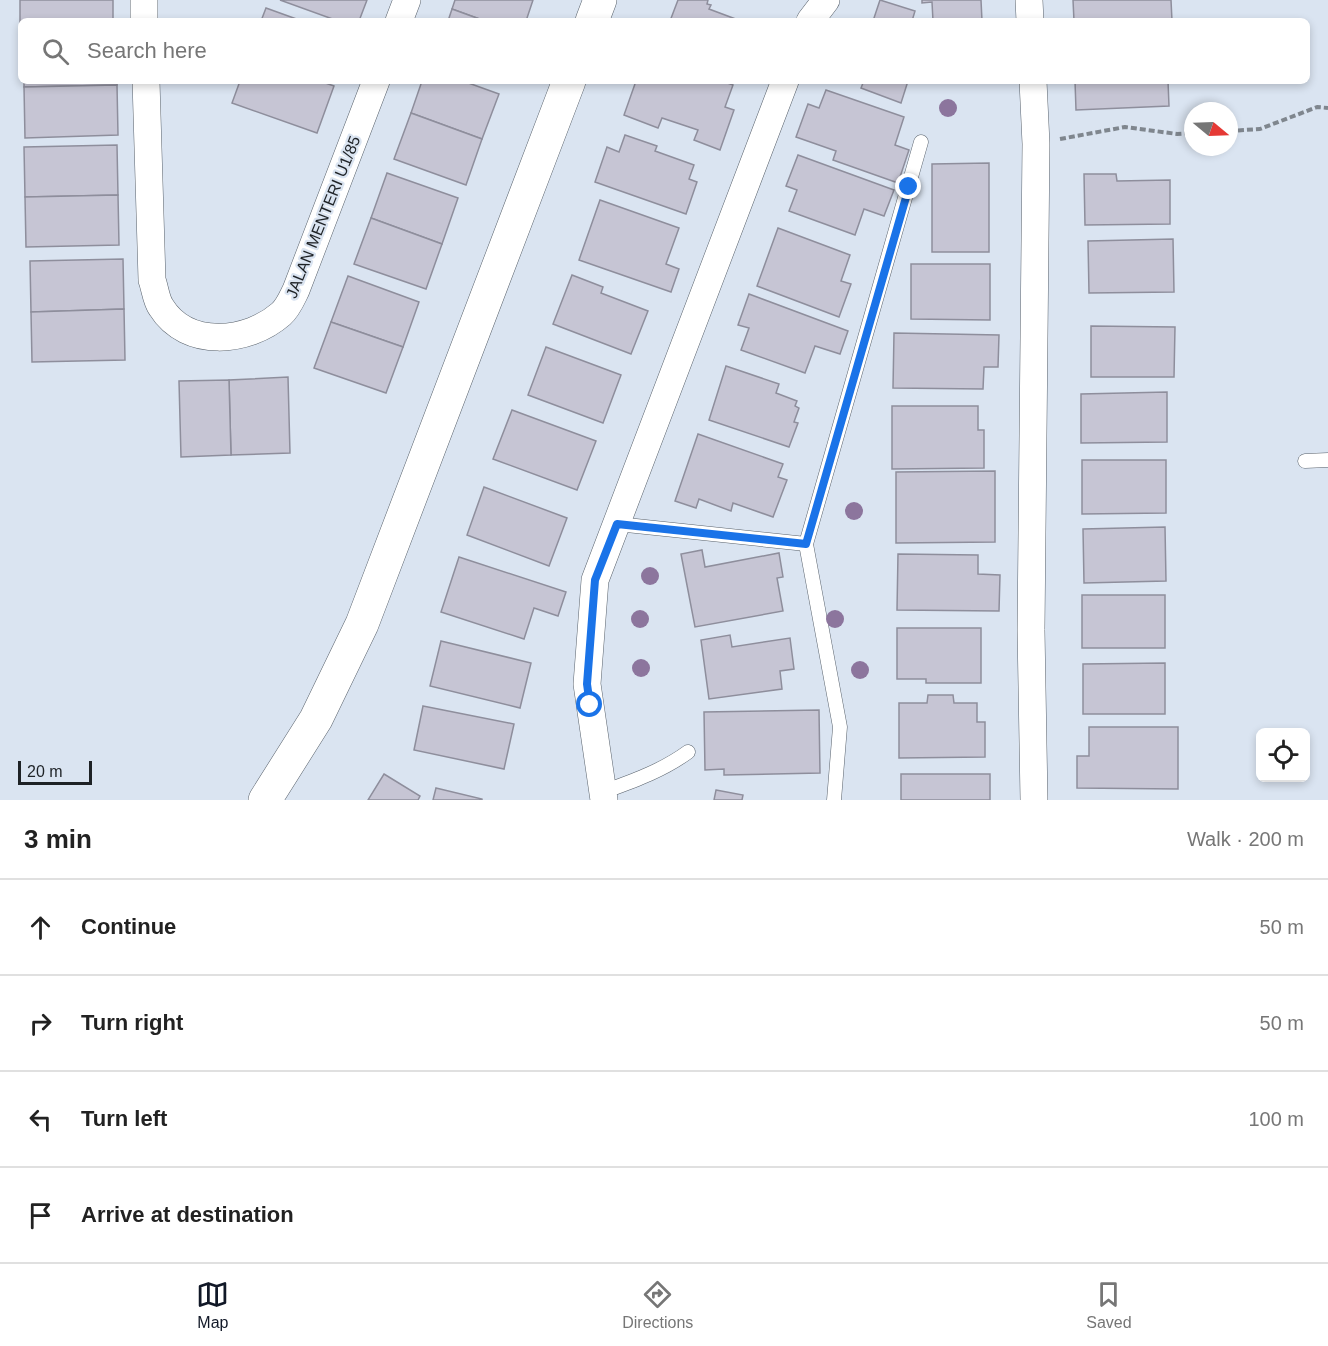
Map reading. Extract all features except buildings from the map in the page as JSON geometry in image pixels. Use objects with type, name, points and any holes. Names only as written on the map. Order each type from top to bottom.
[{"type":"street","points":[[144,0],[144,18]]},
{"type":"street","points":[[400,18],[407,0]]},
{"type":"street","points":[[593,18],[600,0]]},
{"type":"street","points":[[812,18],[826,0]]},
{"type":"street","points":[[1029,0],[1030,18]]},
{"type":"street","name":"JALAN MENTERI U1/85","points":[[146,84],[152,280],[160,306],[183,328],[210,338],[236,336],[267,325],[284,312],[296,290],[375,84]]},
{"type":"street","points":[[265,800],[316,720],[362,624],[568,84]]},
{"type":"street","points":[[604,796],[587,684],[595,580],[784,84]]},
{"type":"street","points":[[1033,84],[1036,144],[1031,630],[1034,800]]},
{"type":"lane","points":[[834,800],[840,727],[806,544],[921,142]]},
{"type":"lane","points":[[1305,461],[1328,460]]},
{"type":"lane","points":[[617,524],[806,544]]},
{"type":"lane","points":[[604,796],[648,775],[688,752]]},
{"type":"path","points":[[1238,130],[1260,129],[1317,107],[1328,108]]},
{"type":"path","points":[[1036,144],[1125,127],[1184,134]]},
{"type":"route","points":[[590,705],[587,684],[595,580],[617,524],[806,544],[909,187]]}]
